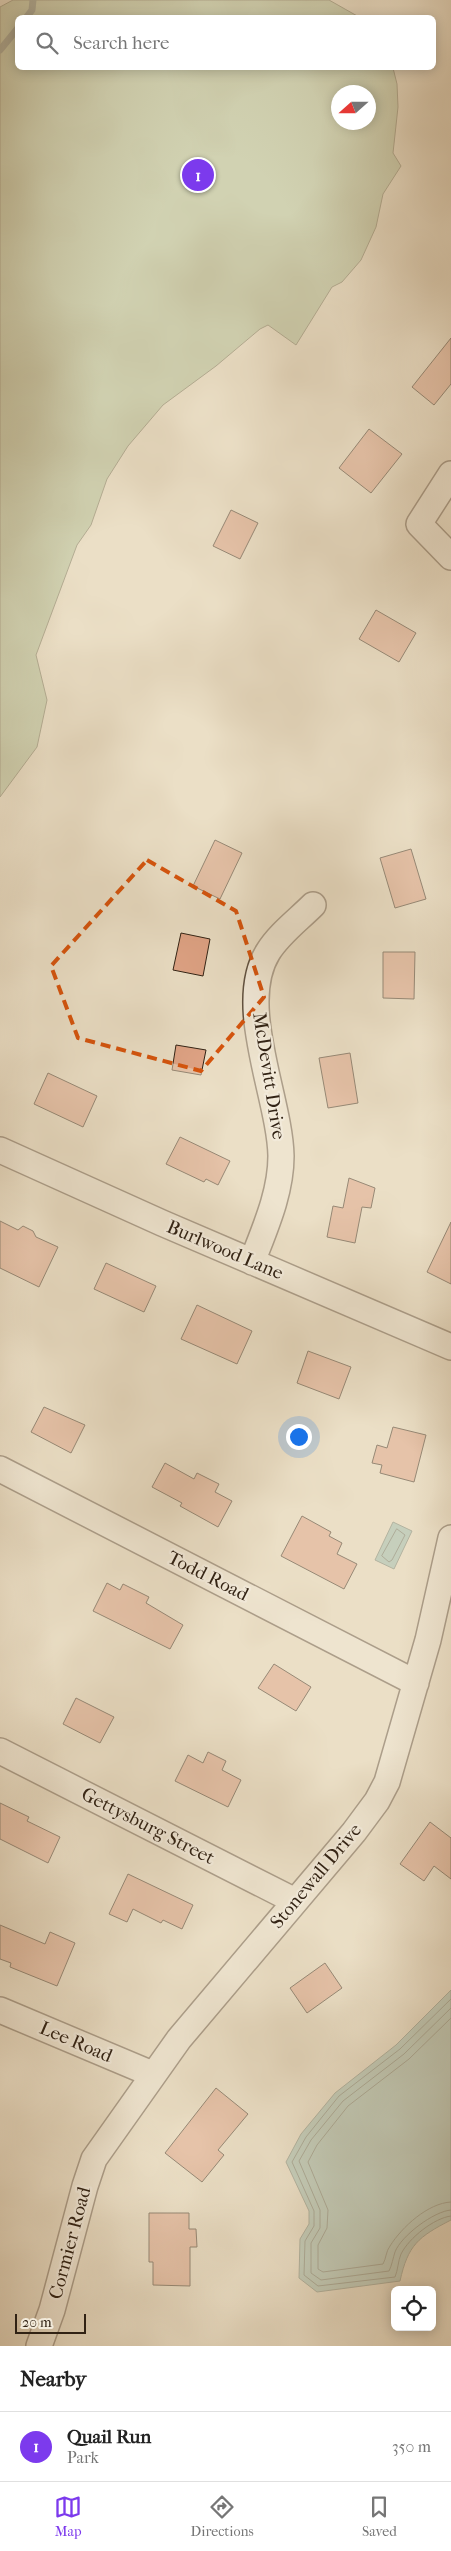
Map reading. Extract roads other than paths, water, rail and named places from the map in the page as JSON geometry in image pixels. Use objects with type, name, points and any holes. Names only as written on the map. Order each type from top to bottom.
[{"type":"street","points":[[451,474],[419,524],[451,557]]},
{"type":"street","name":"McDevitt Drive","points":[[252,1262],[277,1192],[281,1164],[279,1142],[259,1030],[258,976],[273,945],[312,905]]},
{"type":"street","name":"Burlwood Lane","points":[[0,1150],[252,1262],[451,1347]]},
{"type":"street","name":"Todd Road","points":[[0,1469],[416,1683]]},
{"type":"street","name":"Stonewall Drive","points":[[90,2168],[104,2143],[152,2074],[378,1801],[394,1764],[416,1683],[451,1538]]},
{"type":"street","name":"Gettysburg Street","points":[[0,1752],[295,1900]]},
{"type":"street","name":"Lee Road","points":[[0,2010],[152,2074]]},
{"type":"street","name":"Cormier Road","points":[[39,2346],[52,2310],[90,2168]]},
{"type":"water","points":[[393,1522],[412,1531],[394,1569],[375,1560]]},
{"type":"water","points":[[451,1990],[451,2220],[422,2237],[416,2243],[407,2259],[400,2281],[317,2292],[299,2278],[300,2239],[309,2224],[309,2211],[286,2162],[301,2134],[335,2093],[396,2045]]},
{"type":"waterway","points":[[28,15],[32,10],[33,0]]},
{"type":"waterway","points":[[0,50],[15,32]]},
{"type":"place","name":"Quail Run","points":[[198,175]]}]
